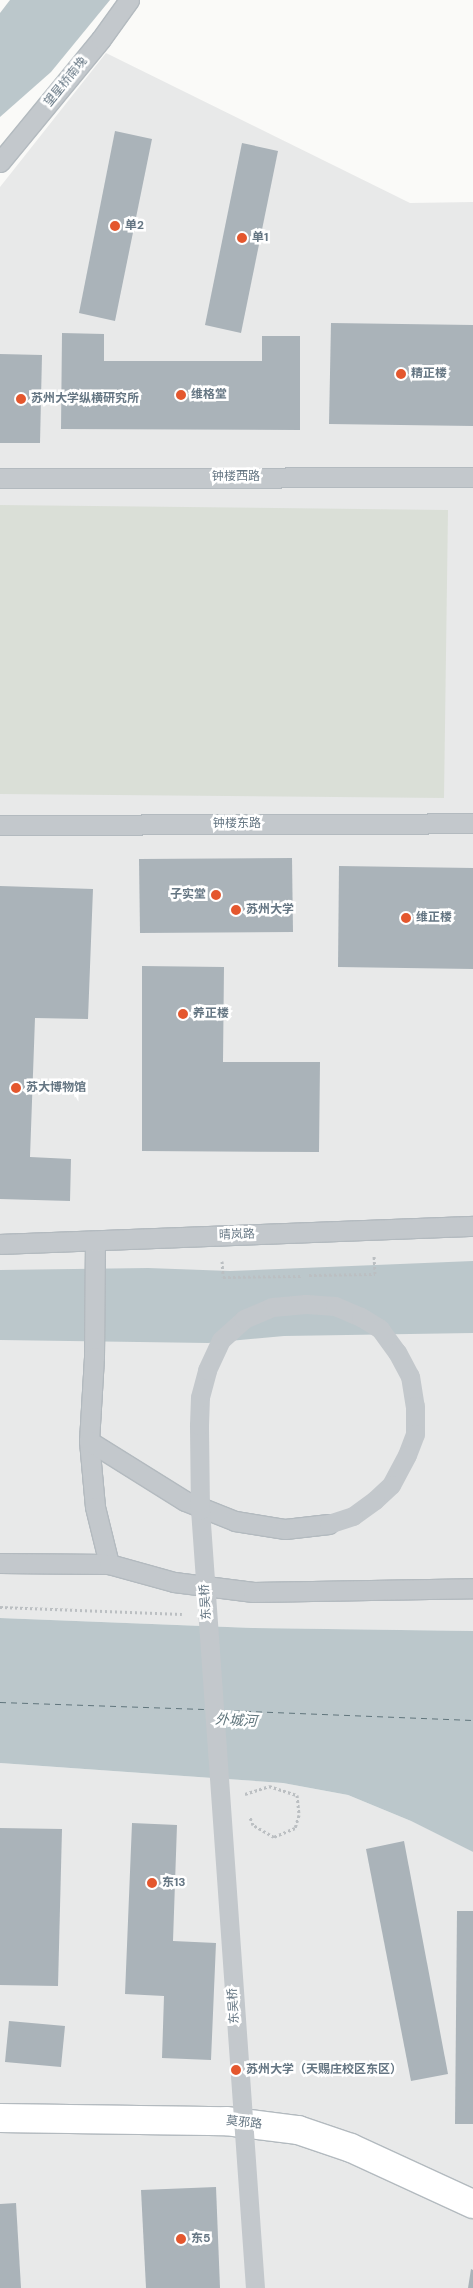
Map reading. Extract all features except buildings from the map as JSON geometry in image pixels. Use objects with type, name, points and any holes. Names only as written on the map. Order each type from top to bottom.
[{"type":"main road","name":"莫邪路","points":[[0,2118],[226,2121],[298,2130],[351,2148],[473,2204]]},
{"type":"lane","name":"望星桥南堍","points":[[0,162],[100,39],[129,0]]},
{"type":"lane","name":"钟楼西路","points":[[0,478],[473,477]]},
{"type":"lane","name":"钟楼东路","points":[[0,825],[473,823]]},
{"type":"lane","name":"晴岚路","points":[[0,1244],[473,1226]]},
{"type":"lane","points":[[95,1241],[94,1357],[89,1441],[95,1507],[109,1564]]},
{"type":"lane","name":"东吴桥","points":[[89,1441],[185,1501],[235,1521],[285,1529],[329,1524],[353,1516],[375,1500],[391,1485],[407,1455],[415,1434],[415,1406],[410,1376],[397,1352],[380,1329],[361,1317],[335,1306],[306,1304],[272,1307],[244,1319],[221,1340],[207,1370],[200,1397],[200,1510],[220,1819],[255,2288]]},
{"type":"lane","points":[[0,1563],[109,1564],[174,1582],[253,1592],[473,1588]]},
{"type":"path","points":[[223,1278],[375,1274]]},
{"type":"path","points":[[0,1607],[176,1614]]},
{"type":"path","points":[[220,1819],[247,1793],[269,1786],[297,1795],[299,1815],[295,1828],[274,1837],[253,1825],[248,1811]]},
{"type":"shaded area","name":"苏州大学","points":[[106,53],[410,203],[473,202],[473,1631],[253,1628],[0,1618],[0,187]]},
{"type":"shaded area","points":[[0,505],[448,510],[444,798],[0,794]]},
{"type":"shaded area","name":"苏州大学（天赐庄校区东区）","points":[[0,1763],[283,1783],[348,1795],[411,1821],[473,1852],[473,2288],[0,2288]]},
{"type":"water","points":[[10,0],[110,0],[51,72],[0,117],[0,13]]},
{"type":"water","points":[[473,1261],[473,1333],[284,1336],[208,1343],[0,1340],[0,1270],[148,1268],[230,1271]]},
{"type":"water","name":"外城河","points":[[0,1618],[253,1628],[473,1631],[473,1852],[411,1821],[348,1795],[283,1783],[0,1763]]},
{"type":"ferry route","points":[[0,1702],[204,1709]]},
{"type":"ferry route","points":[[223,1710],[473,1720]]},
{"type":"place","name":"单2","points":[[115,226]]},
{"type":"place","name":"单1","points":[[242,238]]},
{"type":"place","name":"精正楼","points":[[401,374]]},
{"type":"place","name":"维格堂","points":[[181,395]]},
{"type":"place","name":"苏州大学纵横研究所","points":[[21,399]]},
{"type":"place","name":"子实堂","points":[[216,895]]},
{"type":"place","name":"苏州大学","points":[[236,910]]},
{"type":"place","name":"维正楼","points":[[406,918]]},
{"type":"place","name":"养正楼","points":[[183,1014]]},
{"type":"place","name":"苏大博物馆","points":[[16,1088]]},
{"type":"place","name":"东13","points":[[152,1883]]},
{"type":"place","name":"苏州大学（天赐庄校区东区）","points":[[236,2070]]},
{"type":"place","name":"东5","points":[[181,2239]]}]
